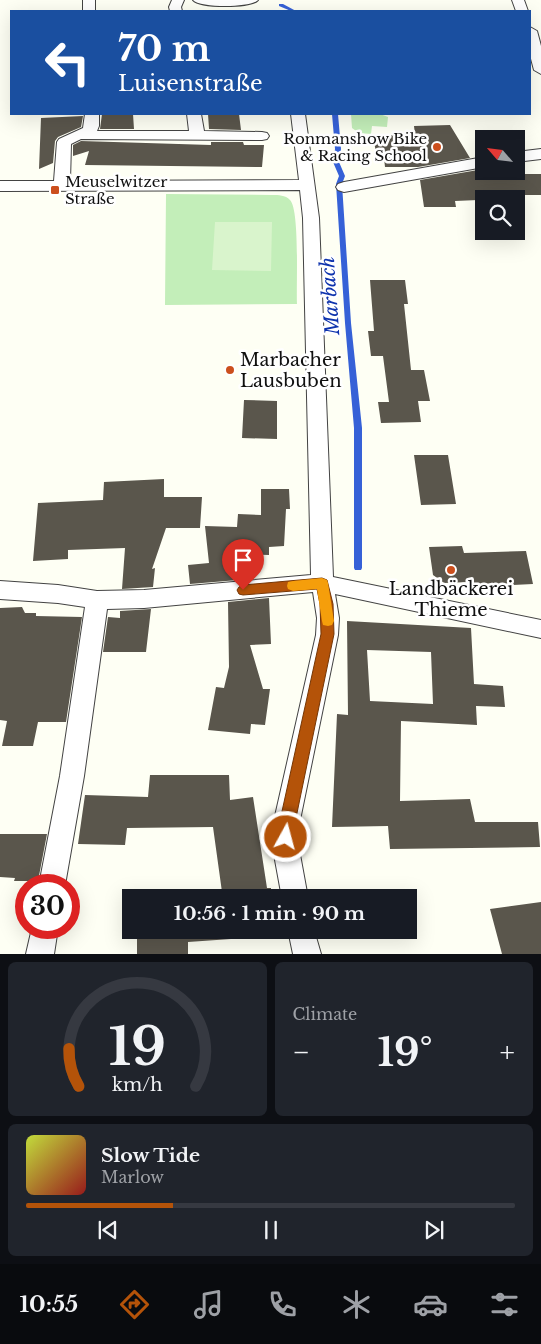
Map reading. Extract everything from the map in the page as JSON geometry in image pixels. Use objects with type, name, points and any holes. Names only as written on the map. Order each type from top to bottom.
[{"type":"street","points":[[199,0],[254,2]]},
{"type":"street","points":[[531,35],[541,70]]},
{"type":"street","points":[[62,186],[64,142],[89,131],[92,126],[92,115]]},
{"type":"street","points":[[194,115],[197,136]]},
{"type":"street","points":[[293,889],[286,849],[286,825],[327,634],[327,604],[322,583],[311,218],[305,185],[304,154],[298,115]]},
{"type":"street","points":[[79,135],[262,136]]},
{"type":"street","points":[[525,156],[541,154]]},
{"type":"street","points":[[344,187],[475,164]]},
{"type":"street","points":[[0,186],[305,185]]},
{"type":"street","points":[[0,590],[58,594],[97,600],[144,599],[322,583],[541,629]]},
{"type":"street","points":[[54,874],[72,776],[97,600]]},
{"type":"street","points":[[40,954],[43,939]]},
{"type":"street","points":[[304,939],[307,954]]},
{"type":"green space","points":[[351,115],[383,115],[388,117],[387,127],[372,126],[371,134],[359,133],[352,128]]},
{"type":"green space","points":[[166,194],[277,195],[288,198],[293,207],[295,218],[297,304],[165,305]]},
{"type":"green space","points":[[215,222],[272,222],[271,271],[212,270]]},
{"type":"building","points":[[102,115],[133,115],[134,129],[100,129]]},
{"type":"building","points":[[208,115],[239,115],[241,130],[209,129]]},
{"type":"building","points":[[83,116],[81,127],[58,137],[55,141],[53,163],[39,169],[41,118]]},
{"type":"building","points":[[450,125],[470,158],[418,167],[385,167],[384,158],[377,157],[373,137],[377,137],[376,135],[415,135],[414,126]]},
{"type":"building","points":[[81,141],[211,145],[211,142],[243,142],[244,145],[264,145],[262,167],[85,165],[89,151],[73,156],[73,145]]},
{"type":"building","points":[[475,171],[475,180],[525,180],[525,174],[541,174],[541,195],[525,195],[525,190],[475,190],[475,200],[455,201],[456,207],[424,207],[420,180]]},
{"type":"building","points":[[370,280],[405,280],[408,304],[404,304],[411,370],[424,370],[430,401],[418,401],[421,422],[381,423],[378,402],[389,402],[383,356],[371,356],[368,331],[374,331]]},
{"type":"building","points":[[244,400],[277,401],[277,439],[242,438]]},
{"type":"building","points":[[414,455],[448,455],[456,504],[421,505]]},
{"type":"building","points":[[164,479],[164,497],[202,497],[200,528],[166,528],[152,569],[155,568],[153,587],[122,589],[125,548],[68,550],[68,559],[33,561],[38,503],[103,500],[104,482]]},
{"type":"building","points":[[261,489],[289,489],[290,509],[286,509],[284,546],[269,547],[269,555],[245,554],[244,561],[235,561],[238,580],[190,584],[188,565],[209,563],[205,526],[237,527],[238,514],[261,515]]},
{"type":"building","points":[[462,546],[464,553],[526,551],[533,584],[470,587],[469,582],[444,583],[433,575],[429,547]]},
{"type":"building","points":[[269,598],[271,644],[250,645],[263,689],[270,689],[265,725],[251,724],[250,734],[208,730],[216,687],[224,688],[229,667],[228,602]]},
{"type":"building","points":[[22,607],[25,613],[36,613],[36,616],[82,617],[66,722],[38,722],[33,746],[2,746],[7,721],[0,720],[0,608]]},
{"type":"building","points":[[151,609],[146,652],[103,652],[108,617],[120,618],[120,611]]},
{"type":"building","points":[[347,621],[471,628],[474,684],[503,686],[505,707],[476,706],[477,725],[401,721],[400,801],[470,799],[475,822],[538,822],[540,847],[390,849],[388,826],[332,827],[337,714],[348,715]],"holes":[[[367,650],[431,652],[433,704],[370,701]]]},
{"type":"building","points":[[150,775],[229,775],[230,800],[253,797],[267,888],[271,889],[222,889],[213,827],[127,828],[125,845],[78,844],[85,795],[148,797]]},
{"type":"building","points":[[0,834],[47,834],[39,874],[15,874],[15,878],[0,877]]},
{"type":"building","points":[[541,902],[541,954],[502,954],[490,909]]},
{"type":"building","points":[[137,939],[232,939],[188,942],[188,954],[137,954]]},
{"type":"waterway","name":"Marbach","points":[[281,5],[292,10]]},
{"type":"waterway","name":"Marbach","points":[[335,115],[338,149],[336,162],[342,176],[339,184],[348,323],[358,428],[358,568]]},
{"type":"slow traffic","points":[[293,586],[322,583],[327,604],[328,621]]},
{"type":"place","name":"Ronmanshow Bike & Racing School","points":[[437,147]]},
{"type":"place","name":"Meuselwitzer Straße","points":[[55,190]]},
{"type":"place","name":"Marbacher Lausbuben","points":[[230,370]]},
{"type":"place","name":"Landbäckerei Thieme","points":[[451,570]]},
{"type":"route","points":[[243,590],[322,583],[327,604],[327,634],[286,825],[286,837]]}]
